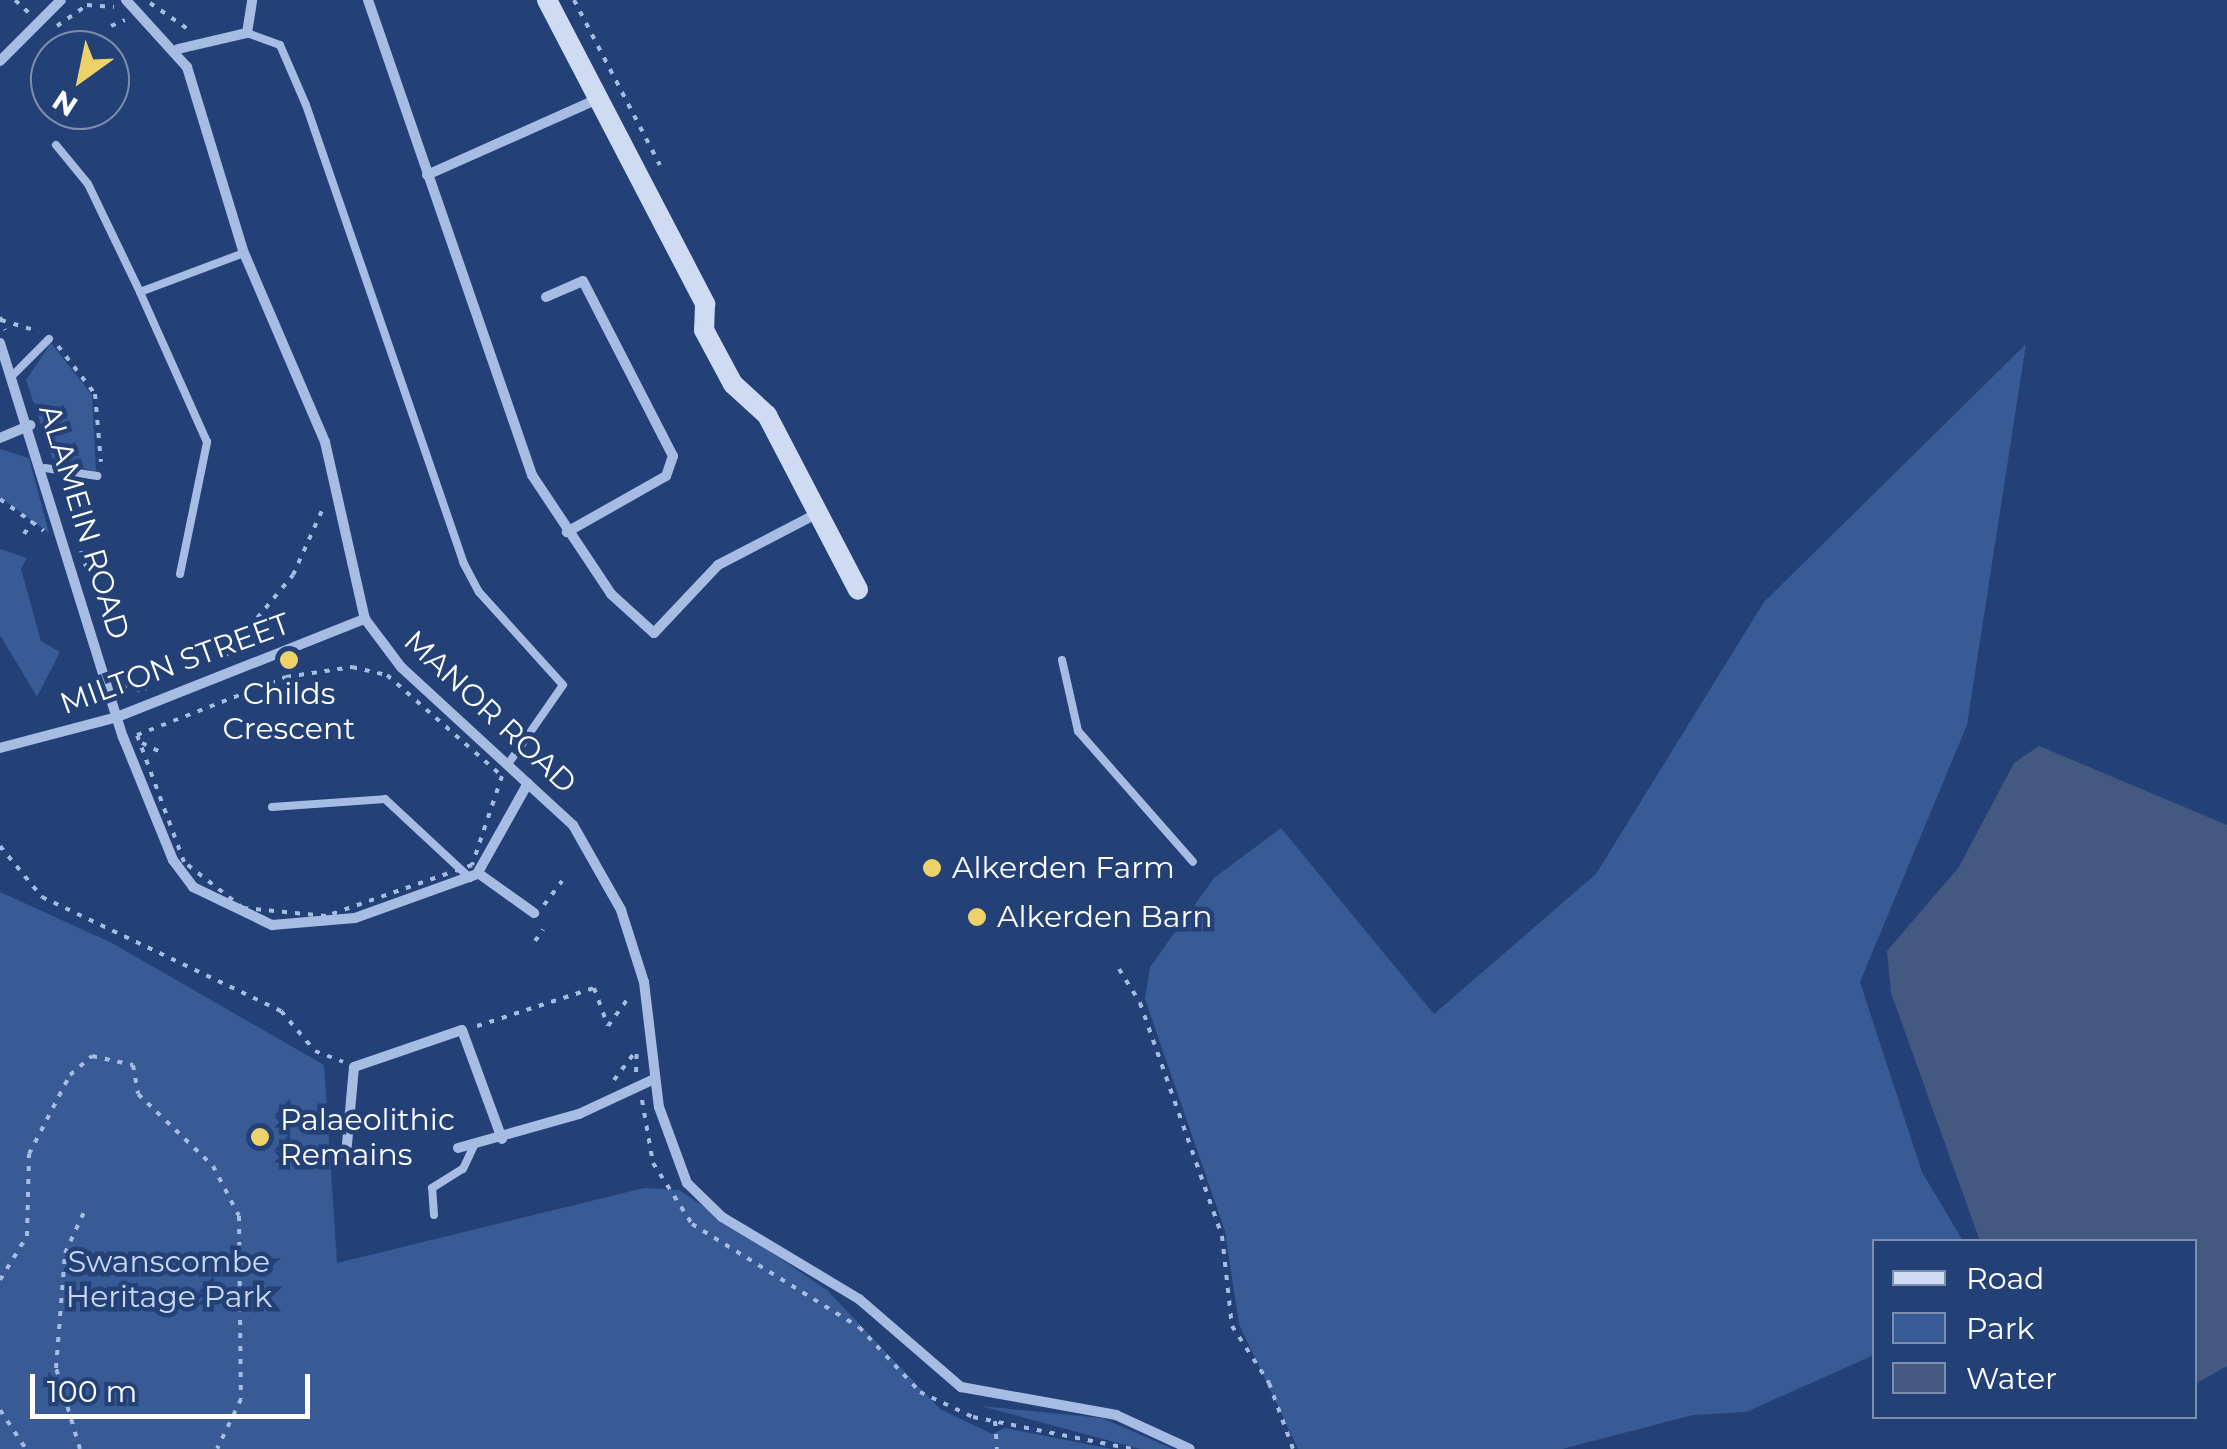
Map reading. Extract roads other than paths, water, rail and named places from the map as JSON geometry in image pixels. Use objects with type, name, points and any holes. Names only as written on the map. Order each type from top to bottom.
[{"type":"street","points":[[0,61],[61,0]]},
{"type":"street","name":"MANOR ROAD","points":[[126,0],[178,49],[244,253],[325,442],[365,619],[398,664],[581,836],[626,920],[644,982],[654,1079],[677,1164],[702,1201],[840,1284],[956,1384],[992,1398],[1116,1414],[1190,1449]]},
{"type":"street","points":[[178,49],[247,33],[252,0]]},
{"type":"street","points":[[368,0],[532,474],[567,532],[652,634],[718,565],[818,513]]},
{"type":"street","points":[[547,0],[705,304],[704,330],[726,370],[767,415],[858,590]]},
{"type":"street","points":[[427,175],[598,99]]},
{"type":"street","points":[[546,297],[583,281],[673,456],[666,476],[567,532]]},
{"type":"street","name":"ALAMEIN ROAD","points":[[0,342],[45,468],[117,717]]},
{"type":"street","points":[[0,438],[30,426]]},
{"type":"street","name":"MILTON STREET","points":[[0,748],[117,717],[365,619]]},
{"type":"street","points":[[117,717],[177,868],[240,916],[323,927],[474,875],[528,783]]},
{"type":"street","points":[[474,875],[535,917]]},
{"type":"street","points":[[346,1155],[354,1067],[462,1030],[502,1139]]},
{"type":"street","points":[[458,1148],[502,1139],[654,1079]]},
{"type":"lane","points":[[247,33],[280,45],[306,104],[463,562],[479,592],[564,685],[508,764]]},
{"type":"lane","points":[[56,145],[88,184],[207,442],[180,574]]},
{"type":"lane","points":[[140,292],[244,253]]},
{"type":"lane","points":[[0,387],[14,378],[49,339]]},
{"type":"lane","points":[[45,468],[97,476]]},
{"type":"lane","points":[[1062,660],[1078,732],[1193,862]]},
{"type":"lane","points":[[272,806],[384,798],[474,875]]},
{"type":"lane","points":[[434,1215],[432,1188],[463,1168],[474,1145]]},
{"type":"water","points":[[2039,746],[2227,825],[2227,1366],[2197,1383],[2197,1239],[1979,1239],[1891,993],[1887,951],[1959,867],[2014,763]]},
{"type":"place","name":"Childs Crescent","points":[[289,660]]},
{"type":"place","name":"Alkerden Farm","points":[[932,868]]},
{"type":"place","name":"Alkerden Barn","points":[[977,917]]},
{"type":"place","name":"Palaeolithic Remains","points":[[260,1137]]},
{"type":"park label","name":"Swanscombe Heritage Park","points":[[169,1279]]}]
